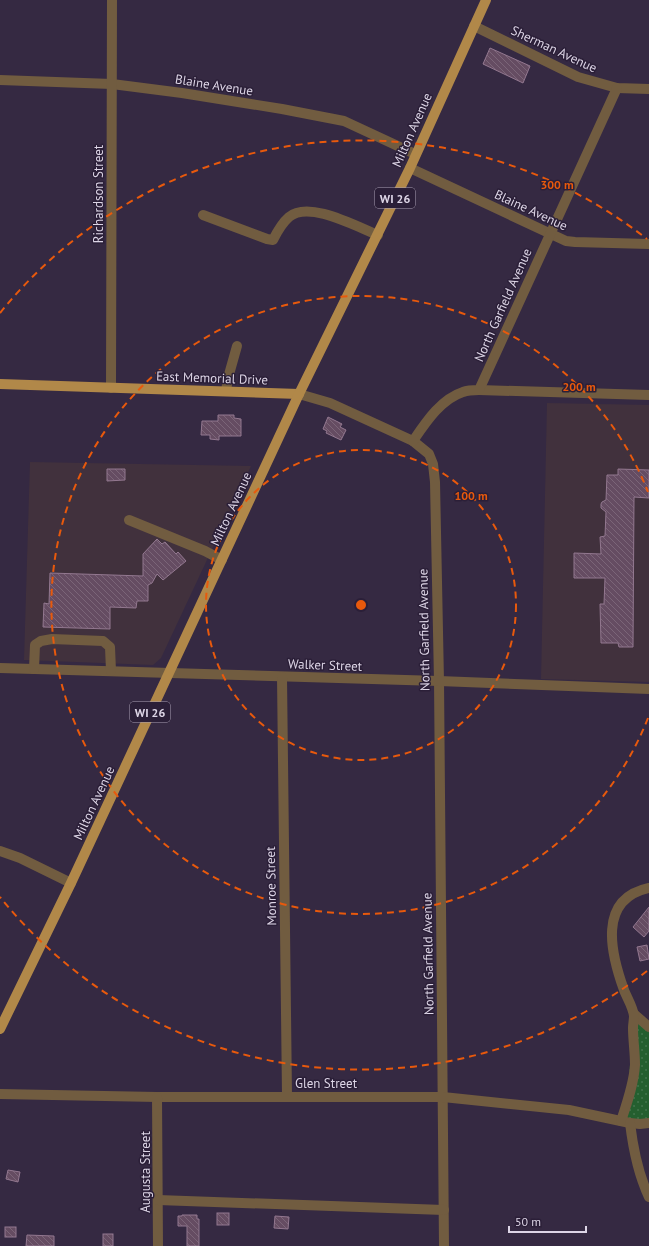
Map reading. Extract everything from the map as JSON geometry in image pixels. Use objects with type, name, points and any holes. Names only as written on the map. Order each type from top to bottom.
[{"type":"main road","name":"Milton Avenue","points":[[0,1030],[71,883],[299,394],[410,168],[415,154],[486,0]]},
{"type":"main road","name":"East Memorial Drive","points":[[0,384],[299,394]]},
{"type":"street","name":"Richardson Street","points":[[111,388],[112,0]]},
{"type":"street","name":"Sherman Avenue","points":[[474,26],[578,77],[617,88],[649,89]]},
{"type":"street","name":"Blaine Avenue","points":[[0,80],[112,84],[274,108],[344,121],[415,154]]},
{"type":"street","name":"North Garfield Avenue","points":[[478,390],[617,88]]},
{"type":"street","name":"Blaine Avenue","points":[[410,168],[566,241],[649,244]]},
{"type":"street","points":[[203,215],[272,240],[289,217],[306,211],[331,216],[378,235]]},
{"type":"street","points":[[226,391],[236,346]]},
{"type":"street","points":[[413,441],[424,425],[444,403],[465,391],[478,390],[649,395]]},
{"type":"street","name":"East Memorial Drive","points":[[299,394],[330,403],[413,441]]},
{"type":"street","name":"North Garfield Avenue","points":[[413,441],[429,454],[434,470],[438,681],[444,1246]]},
{"type":"street","points":[[129,520],[205,551],[222,560]]},
{"type":"street","points":[[34,669],[35,645],[40,641],[52,639],[103,642],[110,647],[111,671]]},
{"type":"street","name":"Walker Street","points":[[0,668],[649,689]]},
{"type":"street","name":"Monroe Street","points":[[282,676],[287,1096]]},
{"type":"street","points":[[0,851],[20,858],[71,883]]},
{"type":"street","points":[[649,888],[636,893],[627,899],[618,908],[612,921],[615,963],[634,1014],[634,1067],[627,1102],[625,1122],[643,1184],[649,1197]]},
{"type":"street","points":[[634,1014],[649,1027]]},
{"type":"street","name":"Glen Street","points":[[0,1094],[157,1097],[443,1097],[569,1110],[625,1122],[649,1124]]},
{"type":"street","name":"Augusta Street","points":[[157,1097],[158,1246]]},
{"type":"street","points":[[158,1200],[444,1210]]},
{"type":"shaded area","points":[[547,403],[649,405],[649,682],[541,679]]},
{"type":"shaded area","points":[[30,462],[251,466],[161,658],[153,665],[24,660]]},
{"type":"green space","points":[[634,1014],[649,1027],[649,1123],[621,1121],[627,1102]]},
{"type":"building","points":[[490,48],[530,66],[523,83],[483,64]]},
{"type":"building","points":[[218,415],[234,415],[234,418],[241,419],[241,436],[219,436],[219,440],[210,439],[210,435],[201,435],[202,421],[218,421]]},
{"type":"building","points":[[328,417],[342,424],[340,427],[346,430],[341,440],[326,433],[327,431],[323,429]]},
{"type":"building","points":[[107,469],[125,469],[125,480],[107,481]]},
{"type":"building","points":[[618,469],[649,470],[649,498],[634,497],[633,647],[619,647],[618,643],[601,643],[600,604],[604,604],[605,578],[574,578],[574,553],[601,554],[600,537],[605,536],[606,512],[601,508],[601,504],[606,500],[607,475],[618,475]]},
{"type":"building","points":[[157,539],[162,544],[165,542],[176,554],[178,552],[186,561],[163,580],[157,574],[152,583],[148,585],[148,601],[137,601],[136,608],[110,607],[110,629],[43,627],[44,603],[49,604],[50,573],[143,576],[143,554]]},
{"type":"building","points":[[649,907],[649,931],[644,937],[633,927]]},
{"type":"building","points":[[647,945],[649,959],[640,961],[637,947]]},
{"type":"building","points":[[8,1170],[20,1172],[18,1182],[6,1179]]},
{"type":"building","points":[[217,1213],[229,1213],[229,1225],[217,1225]]},
{"type":"building","points":[[197,1215],[197,1219],[199,1219],[199,1246],[187,1246],[187,1226],[178,1226],[178,1216]]},
{"type":"building","points":[[275,1216],[289,1217],[288,1229],[274,1228]]},
{"type":"building","points":[[5,1227],[16,1227],[16,1237],[5,1237]]},
{"type":"building","points":[[103,1234],[113,1234],[113,1246],[103,1246]]},
{"type":"building","points":[[27,1235],[54,1236],[54,1246],[26,1246]]}]
